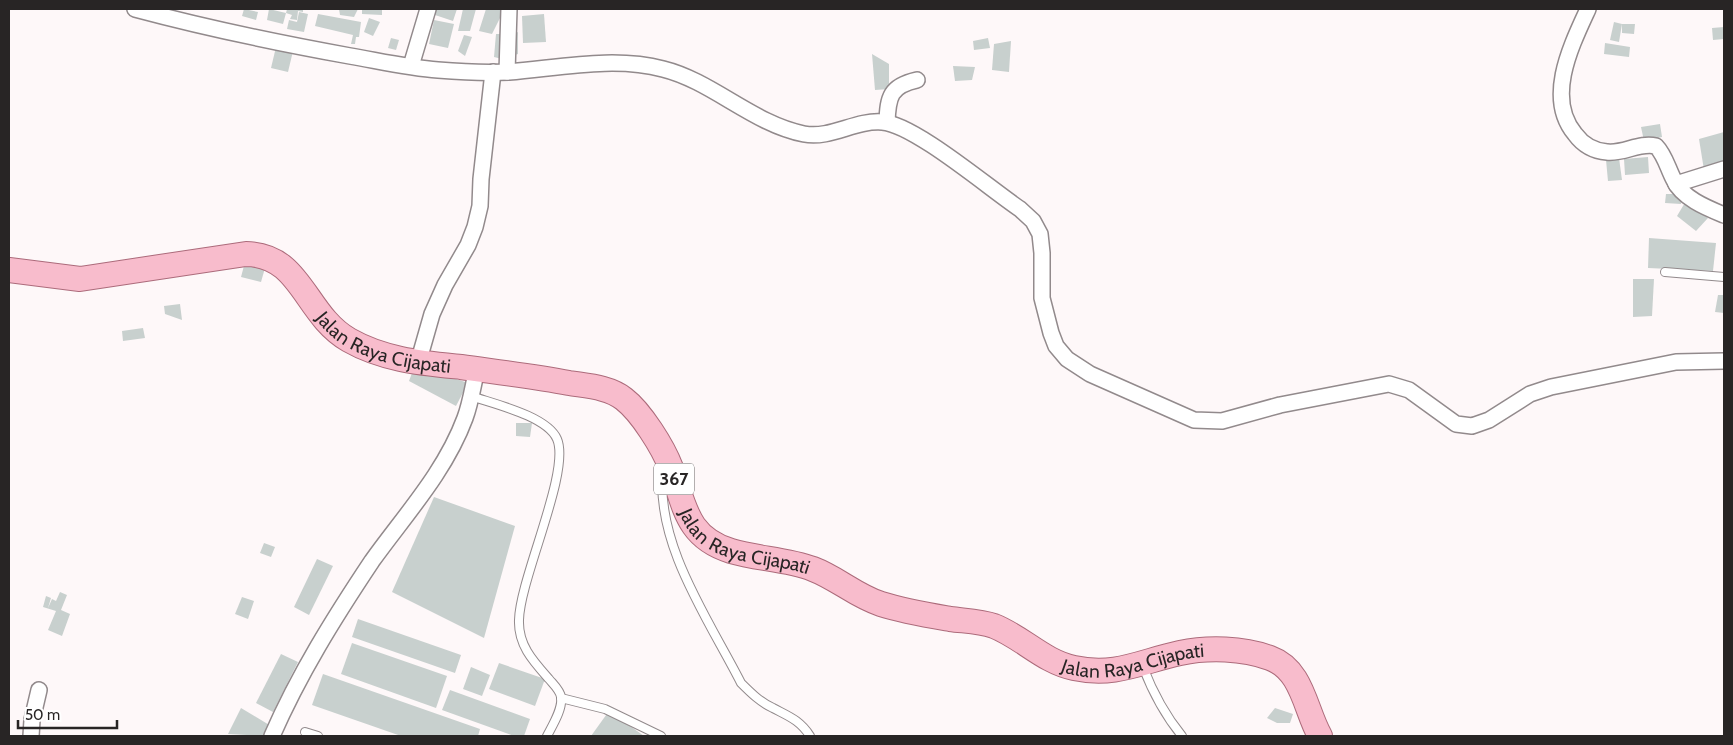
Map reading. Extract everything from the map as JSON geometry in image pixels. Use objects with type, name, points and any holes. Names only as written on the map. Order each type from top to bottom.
[{"type":"main road","name":"Jalan Raya Cijapati","points":[[9,270],[80,279],[246,254],[258,254],[276,260],[290,271],[326,322],[346,338],[373,351],[418,363],[544,378],[612,392],[629,403],[664,454],[689,520],[698,531],[716,545],[815,570],[858,595],[882,605],[931,616],[995,626],[1042,655],[1070,667],[1112,670],[1142,665],[1181,653],[1209,650],[1243,652],[1271,658],[1284,666],[1297,682],[1320,736]]},
{"type":"street","points":[[135,9],[183,22],[300,47],[436,70],[500,72],[575,66],[642,65],[664,69],[681,75],[771,122],[803,134],[816,135],[838,131],[856,124],[887,122],[907,130],[933,146],[1020,209],[1033,222],[1042,242],[1042,298],[1046,316],[1056,346],[1066,359],[1090,374],[1194,420],[1222,421],[1271,407],[1389,384],[1409,390],[1456,424],[1472,426],[1489,420],[1530,394],[1551,387],[1676,362],[1724,361]]},
{"type":"street","points":[[411,66],[428,9]]},
{"type":"street","points":[[418,363],[432,314],[445,285],[468,246],[475,227],[480,206],[481,179],[509,9]]},
{"type":"street","points":[[1588,9],[1564,70],[1560,98],[1565,122],[1578,139],[1595,150],[1615,152],[1639,146],[1656,146],[1662,153],[1676,184],[1698,202],[1724,215]]},
{"type":"street","points":[[887,122],[888,102],[893,92],[905,83],[917,80]]},
{"type":"street","points":[[1676,184],[1724,169]]},
{"type":"street","points":[[272,736],[292,691],[318,643],[373,560],[448,454],[466,417],[477,370]]},
{"type":"street","points":[[31,736],[32,720],[39,690]]},
{"type":"lane","points":[[1665,272],[1724,277]]},
{"type":"lane","points":[[471,396],[537,420],[548,427],[558,440],[560,454],[551,500],[520,602],[519,622],[525,650],[556,688],[561,698],[557,715],[547,736]]},
{"type":"lane","points":[[664,454],[662,494],[665,526],[673,551],[741,683],[757,698],[792,717],[804,727],[810,736]]},
{"type":"lane","points":[[1142,665],[1154,696],[1182,736]]},
{"type":"lane","points":[[561,698],[605,709],[661,736]]},
{"type":"lane","points":[[305,732],[318,736]]},
{"type":"building","points":[[244,9],[258,12],[256,20],[242,16]]},
{"type":"building","points":[[269,9],[286,13],[283,24],[267,20]]},
{"type":"building","points":[[287,9],[303,9],[303,12],[298,11],[297,20],[290,19],[292,15],[286,13]]},
{"type":"building","points":[[339,9],[358,9],[354,17],[340,15]]},
{"type":"building","points":[[362,9],[382,9],[382,15],[362,14]]},
{"type":"building","points":[[434,9],[457,9],[453,21],[432,14]]},
{"type":"building","points":[[463,9],[476,9],[470,31],[458,31]]},
{"type":"building","points":[[486,9],[505,9],[506,17],[500,18],[492,34],[479,31]]},
{"type":"building","points":[[299,12],[308,14],[304,32],[287,29],[289,20],[297,22]]},
{"type":"building","points":[[318,14],[361,22],[359,37],[356,37],[355,44],[351,44],[353,35],[315,26]]},
{"type":"building","points":[[544,14],[546,42],[523,43],[522,16]]},
{"type":"building","points":[[369,18],[380,22],[373,36],[364,32]]},
{"type":"building","points":[[434,20],[454,24],[448,48],[429,44]]},
{"type":"building","points":[[1614,22],[1622,24],[1619,42],[1610,40]]},
{"type":"building","points":[[1622,24],[1635,24],[1634,34],[1622,33]]},
{"type":"building","points":[[1724,27],[1724,39],[1713,40],[1712,28]]},
{"type":"building","points":[[518,32],[518,54],[512,56],[512,35]]},
{"type":"building","points":[[496,34],[504,34],[502,59],[494,57]]},
{"type":"building","points":[[464,35],[472,37],[465,56],[458,51]]},
{"type":"building","points":[[391,38],[399,40],[396,50],[388,48]]},
{"type":"building","points":[[988,38],[990,48],[974,50],[973,41]]},
{"type":"building","points":[[1011,41],[1009,72],[992,70],[994,44]]},
{"type":"building","points":[[1605,43],[1630,47],[1629,57],[1604,54]]},
{"type":"building","points":[[276,47],[293,51],[288,72],[271,68]]},
{"type":"building","points":[[872,54],[889,64],[889,89],[875,90]]},
{"type":"building","points":[[953,66],[975,67],[972,80],[955,81]]},
{"type":"building","points":[[1660,124],[1662,137],[1644,141],[1641,127]]},
{"type":"building","points":[[1724,132],[1724,164],[1704,170],[1699,139]]},
{"type":"building","points":[[1648,157],[1649,173],[1625,175],[1624,159]]},
{"type":"building","points":[[1619,158],[1622,180],[1608,181],[1606,160]]},
{"type":"building","points":[[1666,194],[1681,194],[1681,204],[1665,203]]},
{"type":"building","points":[[1686,201],[1708,218],[1696,231],[1677,216]]},
{"type":"building","points":[[1649,238],[1716,243],[1713,271],[1648,268]]},
{"type":"building","points":[[245,262],[265,268],[261,282],[241,277]]},
{"type":"building","points":[[1633,279],[1654,279],[1652,316],[1633,317]]},
{"type":"building","points":[[1718,295],[1724,295],[1724,313],[1715,312]]},
{"type":"building","points":[[180,304],[182,320],[165,314],[164,306]]},
{"type":"building","points":[[143,328],[145,338],[123,341],[122,331]]},
{"type":"building","points":[[415,365],[468,383],[456,406],[409,381]]},
{"type":"building","points":[[516,423],[532,423],[530,437],[516,436]]},
{"type":"building","points":[[434,497],[515,526],[484,638],[392,592]]},
{"type":"building","points":[[264,543],[275,547],[271,557],[260,553]]},
{"type":"building","points":[[317,559],[333,566],[309,615],[294,607]]},
{"type":"building","points":[[60,592],[67,595],[61,610],[70,614],[62,636],[48,630],[56,611],[43,607],[46,596],[51,598],[48,608],[52,599],[56,601]]},
{"type":"building","points":[[242,597],[254,601],[248,619],[235,614]]},
{"type":"building","points":[[358,619],[461,655],[455,673],[352,637]]},
{"type":"building","points":[[352,643],[447,676],[436,708],[341,674]]},
{"type":"building","points":[[281,654],[298,662],[273,712],[256,703]]},
{"type":"building","points":[[499,663],[545,679],[535,706],[489,689]]},
{"type":"building","points":[[471,667],[490,675],[482,696],[463,689]]},
{"type":"building","points":[[323,674],[480,729],[478,736],[401,736],[312,705]]},
{"type":"building","points":[[450,690],[530,719],[524,736],[514,736],[442,710]]},
{"type":"building","points":[[241,708],[271,726],[266,736],[228,734]]},
{"type":"building","points":[[1275,708],[1293,714],[1290,723],[1277,723],[1267,718]]},
{"type":"building","points":[[609,711],[644,736],[591,736]]}]
